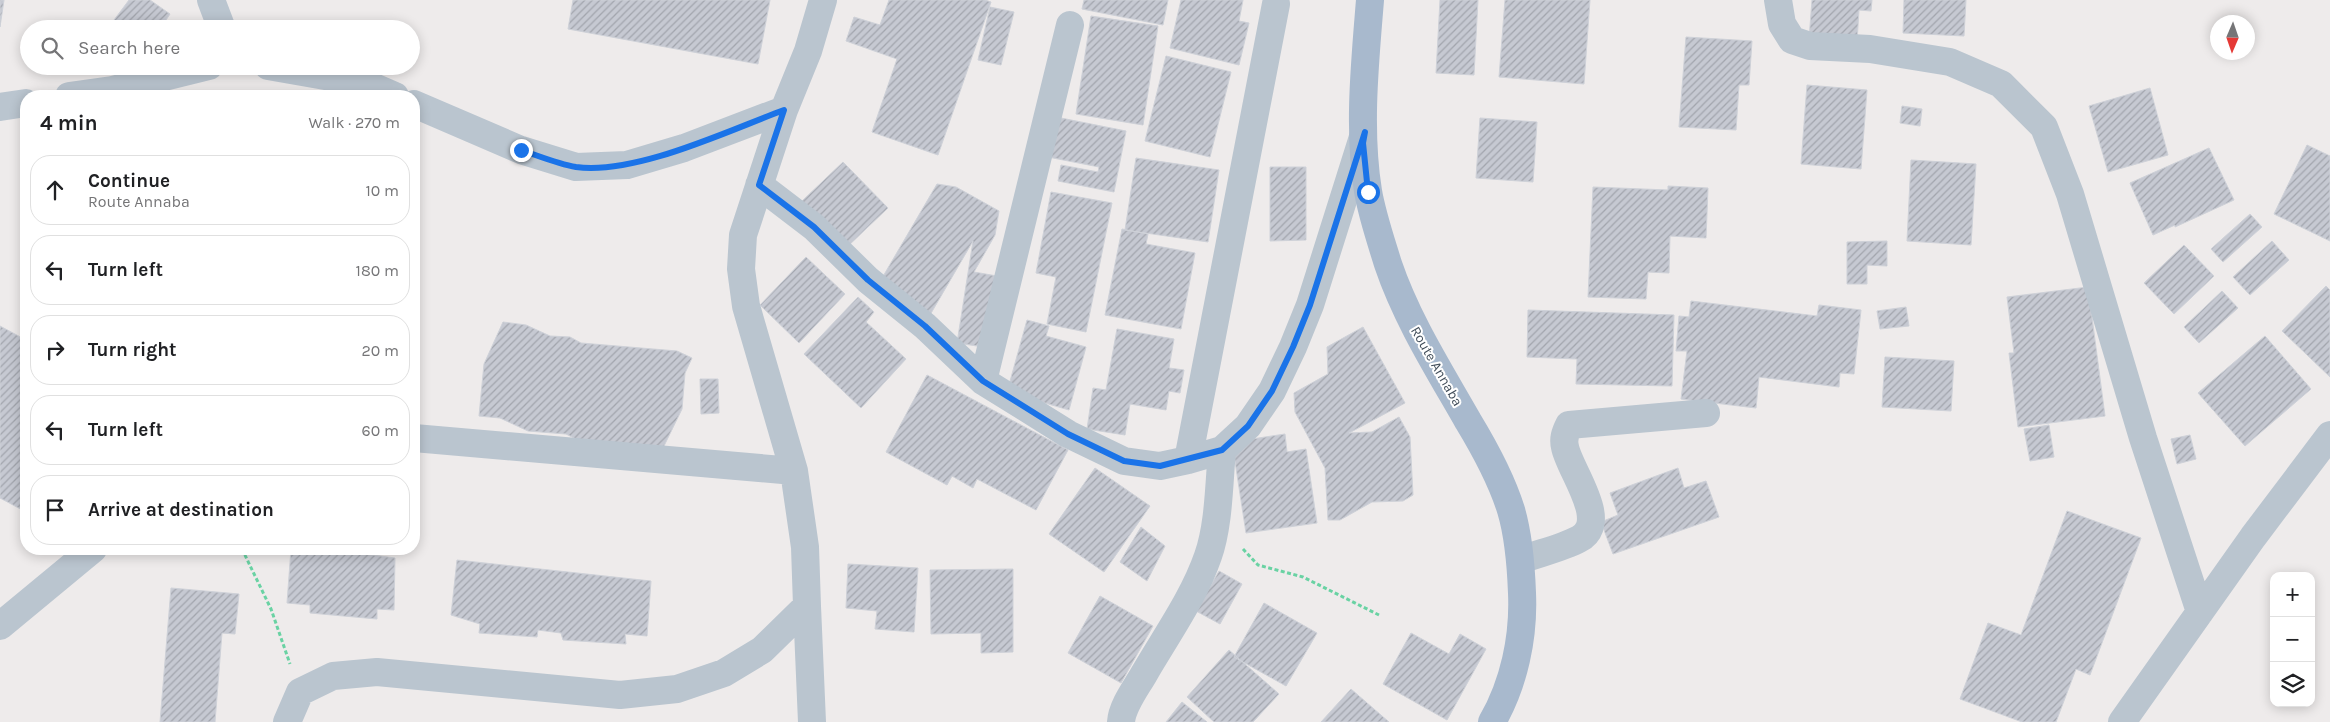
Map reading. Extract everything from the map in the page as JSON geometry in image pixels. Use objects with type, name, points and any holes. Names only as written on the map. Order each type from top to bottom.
[{"type":"main road","name":"Route Annaba","points":[[1370,0],[1364,76],[1365,132],[1363,143],[1368,192],[1388,265],[1413,324],[1492,462],[1511,511],[1521,560],[1523,610],[1518,650],[1504,702],[1492,722]]},
{"type":"street","points":[[211,0],[219,20]]},
{"type":"street","points":[[812,722],[805,547],[794,471],[746,306],[741,269],[743,234],[784,110],[808,51],[823,0]]},
{"type":"street","points":[[1778,0],[1782,24],[1792,40],[1810,46],[1870,49],[1950,62],[2001,84],[2044,127],[2070,194],[2143,438],[2200,612]]},
{"type":"street","points":[[1188,460],[1276,4]]},
{"type":"street","points":[[983,381],[1070,25]]},
{"type":"street","points":[[122,90],[176,75]]},
{"type":"street","points":[[319,75],[365,83],[381,90]]},
{"type":"street","points":[[0,107],[20,104]]},
{"type":"street","points":[[420,107],[521,150],[576,167],[627,165],[684,148],[784,110]]},
{"type":"street","points":[[759,185],[814,227],[868,280],[925,326],[983,381],[1068,434],[1124,461],[1160,466],[1222,450],[1248,426],[1272,391],[1310,305],[1365,132]]},
{"type":"street","points":[[1521,560],[1581,538],[1589,527],[1591,508],[1565,448],[1564,434],[1569,425],[1706,413]]},
{"type":"street","points":[[2122,722],[2330,435]]},
{"type":"street","points":[[420,439],[794,471]]},
{"type":"street","points":[[1121,722],[1135,689],[1194,588],[1209,555],[1215,520],[1222,450]]},
{"type":"street","points":[[0,626],[86,555]]},
{"type":"street","points":[[287,722],[300,692],[333,676],[377,672],[620,694],[677,689],[724,673],[762,650],[806,606]]},
{"type":"street","points":[[300,692],[305,722]]},
{"type":"path","points":[[1215,520],[1258,565],[1304,578],[1378,615]]},
{"type":"path","points":[[245,555],[270,609],[300,692]]},
{"type":"building","points":[[0,0],[4,0],[0,27]]},
{"type":"building","points":[[129,0],[150,0],[170,14],[166,20],[114,20]]},
{"type":"building","points":[[573,0],[770,0],[758,64],[568,29]]},
{"type":"building","points":[[889,0],[985,0],[991,2],[938,155],[872,132],[897,59],[846,41],[854,17],[880,25]]},
{"type":"building","points":[[1084,0],[1168,0],[1163,25],[1082,9]]},
{"type":"building","points":[[1181,0],[1243,0],[1239,21],[1249,23],[1239,65],[1170,48]]},
{"type":"building","points":[[1440,0],[1478,0],[1474,75],[1436,73]]},
{"type":"building","points":[[1505,0],[1590,0],[1584,84],[1499,77]]},
{"type":"building","points":[[1812,0],[1872,0],[1871,11],[1859,10],[1857,42],[1809,39]]},
{"type":"building","points":[[1904,0],[1966,0],[1964,36],[1903,33]]},
{"type":"building","points":[[990,7],[1014,12],[1001,65],[978,60]]},
{"type":"building","points":[[1091,16],[1158,26],[1143,125],[1076,114]]},
{"type":"building","points":[[1686,37],[1752,41],[1749,85],[1739,85],[1736,130],[1679,127]]},
{"type":"building","points":[[1166,56],[1231,72],[1210,157],[1145,141]]},
{"type":"building","points":[[1807,85],[1867,90],[1861,169],[1801,164]]},
{"type":"building","points":[[2150,88],[2168,155],[2108,172],[2089,106]]},
{"type":"building","points":[[1902,106],[1922,109],[1920,126],[1900,123]]},
{"type":"building","points":[[1056,117],[1126,131],[1114,192],[1058,181],[1061,165],[1098,172],[1099,167],[1048,157]]},
{"type":"building","points":[[1480,118],[1537,122],[1533,182],[1476,178]]},
{"type":"building","points":[[2307,145],[2330,156],[2330,241],[2274,214]]},
{"type":"building","points":[[2209,148],[2234,200],[2153,235],[2130,183]]},
{"type":"building","points":[[1136,158],[1219,170],[1208,242],[1125,230]]},
{"type":"building","points":[[1911,160],[1976,164],[1971,245],[1907,241]]},
{"type":"building","points":[[843,162],[888,208],[847,247],[802,201]]},
{"type":"building","points":[[1270,167],[1306,167],[1306,240],[1270,241]]},
{"type":"building","points":[[937,184],[956,187],[999,211],[995,235],[974,272],[997,276],[986,330],[977,346],[957,343],[973,241],[930,315],[878,285]]},
{"type":"building","points":[[1668,186],[1708,188],[1706,238],[1670,236],[1669,273],[1648,272],[1646,299],[1588,297],[1593,187],[1668,190]]},
{"type":"building","points":[[1051,192],[1112,203],[1086,332],[1047,324],[1056,277],[1036,273]]},
{"type":"building","points":[[2250,214],[2262,227],[2223,262],[2211,249]]},
{"type":"building","points":[[1122,229],[1148,234],[1146,244],[1195,253],[1181,329],[1105,315]]},
{"type":"building","points":[[1887,241],[1887,266],[1867,265],[1867,284],[1847,284],[1847,242]]},
{"type":"building","points":[[2272,241],[2289,260],[2250,295],[2233,277]]},
{"type":"building","points":[[2184,245],[2214,276],[2174,314],[2144,283]]},
{"type":"building","points":[[806,257],[845,294],[799,343],[760,305]]},
{"type":"building","points":[[2326,286],[2330,290],[2330,377],[2282,331]]},
{"type":"building","points":[[2088,287],[2105,416],[2018,427],[2009,353],[2014,353],[2007,297]]},
{"type":"building","points":[[2222,291],[2238,308],[2199,343],[2184,327]]},
{"type":"building","points":[[858,297],[874,312],[866,322],[906,359],[861,408],[804,354]]},
{"type":"building","points":[[1691,301],[1817,316],[1819,305],[1861,310],[1854,374],[1840,373],[1839,387],[1759,377],[1756,408],[1681,399],[1687,351],[1676,351],[1679,316],[1689,317]]},
{"type":"building","points":[[1906,307],[1909,326],[1880,329],[1877,311]]},
{"type":"building","points":[[1528,310],[1674,315],[1672,386],[1576,384],[1577,359],[1527,357]]},
{"type":"building","points":[[1027,320],[1049,326],[1046,336],[1086,347],[1069,410],[1007,392]]},
{"type":"building","points":[[503,322],[526,325],[550,336],[570,337],[581,343],[677,351],[692,358],[685,373],[682,409],[663,448],[580,441],[566,434],[528,431],[500,418],[479,416],[484,364]]},
{"type":"building","points":[[0,326],[20,337],[20,509],[0,498]]},
{"type":"building","points":[[1363,327],[1405,403],[1349,433],[1372,432],[1399,417],[1410,437],[1413,495],[1403,501],[1372,502],[1340,520],[1328,520],[1325,468],[1295,412],[1294,393],[1328,374],[1327,347]]},
{"type":"building","points":[[1117,329],[1174,339],[1169,368],[1184,370],[1180,393],[1169,391],[1166,410],[1130,404],[1125,435],[1087,429],[1093,388],[1106,390]]},
{"type":"building","points":[[2265,336],[2311,389],[2245,446],[2198,393]]},
{"type":"building","points":[[1885,357],[1954,361],[1951,411],[1882,407]]},
{"type":"building","points":[[927,375],[1068,450],[1036,510],[977,479],[973,488],[952,476],[947,485],[886,452]]},
{"type":"building","points":[[700,379],[718,379],[719,413],[701,414]]},
{"type":"building","points":[[2049,425],[2054,457],[2030,461],[2024,429]]},
{"type":"building","points":[[1285,434],[1287,452],[1306,449],[1317,523],[1246,533],[1232,442]]},
{"type":"building","points":[[2190,435],[2196,459],[2177,464],[2171,439]]},
{"type":"building","points":[[1095,468],[1150,506],[1104,572],[1049,534]]},
{"type":"building","points":[[1678,468],[1684,488],[1706,481],[1719,517],[1613,554],[1601,522],[1618,515],[1610,493]]},
{"type":"building","points":[[2067,511],[2141,538],[2090,675],[2076,669],[2056,722],[2022,722],[1960,699],[1988,623],[2021,635]]},
{"type":"building","points":[[1141,527],[1165,546],[1147,581],[1120,562]]},
{"type":"building","points":[[291,555],[373,555],[395,558],[394,610],[377,609],[377,619],[310,613],[310,605],[287,603]]},
{"type":"building","points":[[457,560],[651,581],[647,636],[625,634],[626,644],[563,640],[561,633],[538,630],[537,637],[479,633],[480,624],[451,615]]},
{"type":"building","points":[[848,564],[918,568],[914,632],[875,629],[877,611],[846,608]]},
{"type":"building","points":[[1013,569],[1013,652],[981,653],[981,633],[931,634],[930,570]]},
{"type":"building","points":[[1219,571],[1242,584],[1220,624],[1196,611]]},
{"type":"building","points":[[171,588],[239,594],[235,634],[222,633],[215,722],[160,722]]},
{"type":"building","points":[[1100,596],[1153,626],[1121,683],[1068,653]]},
{"type":"building","points":[[1264,603],[1317,633],[1286,686],[1234,657]]},
{"type":"building","points":[[1411,633],[1449,654],[1460,634],[1486,649],[1447,720],[1383,684]]},
{"type":"building","points":[[1229,650],[1279,694],[1253,722],[1214,722],[1187,697]]},
{"type":"building","points":[[1351,689],[1389,722],[1321,722]]},
{"type":"building","points":[[1182,702],[1207,722],[1166,722]]},
{"type":"route","points":[[521,150],[576,167],[627,165],[684,148],[784,110],[759,185],[814,227],[868,280],[925,326],[983,381],[1068,434],[1124,461],[1160,466],[1222,450],[1248,426],[1272,391],[1310,305],[1365,132],[1363,143],[1368,192]]}]
